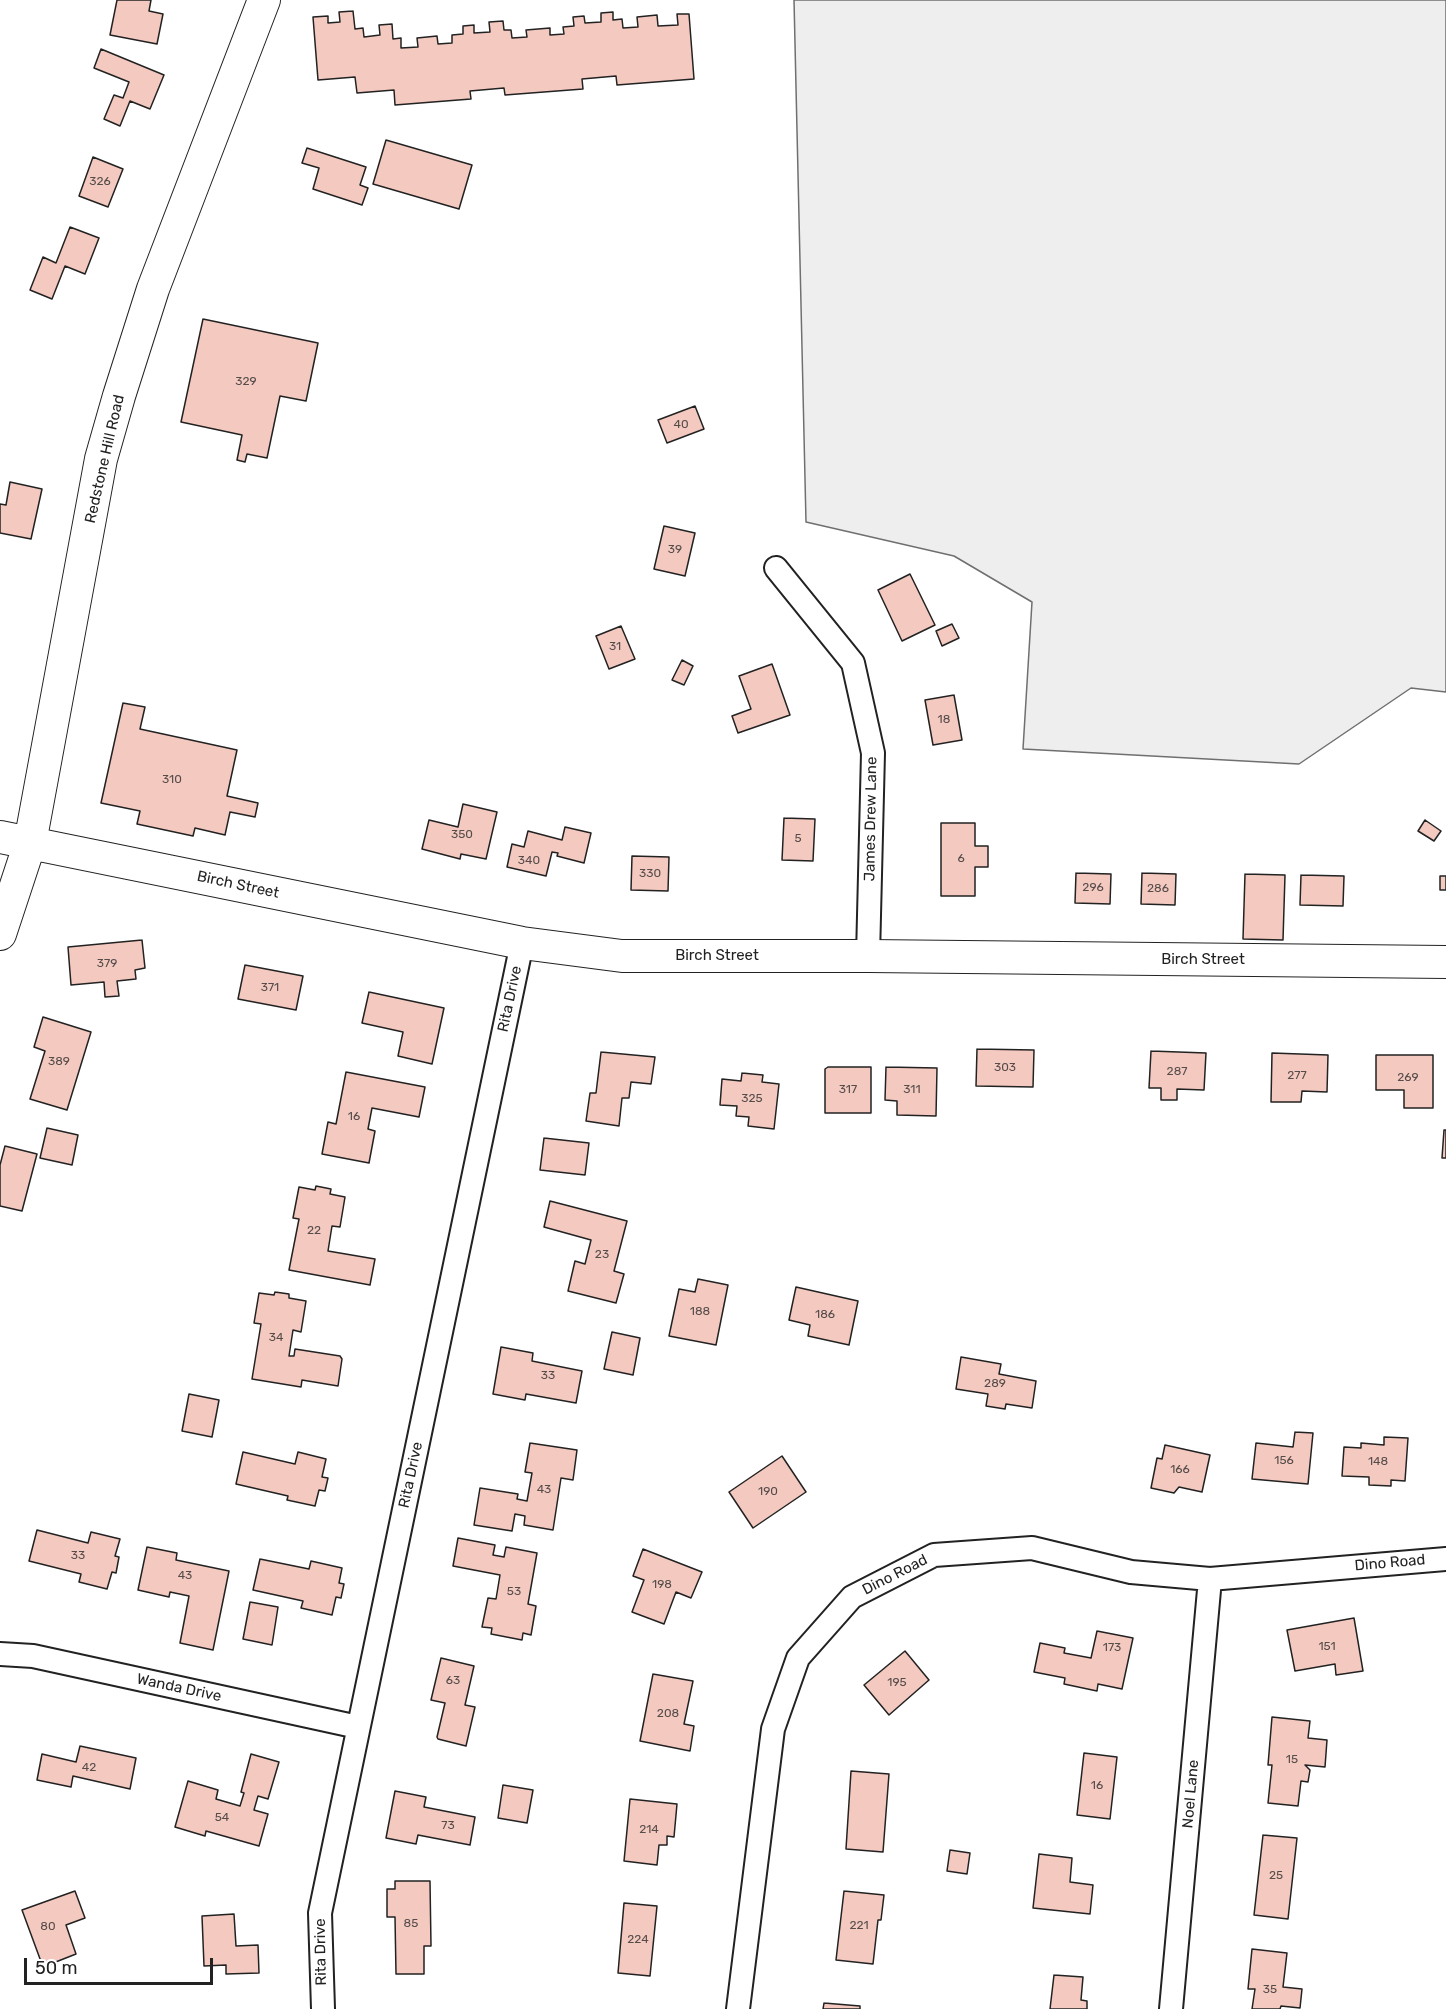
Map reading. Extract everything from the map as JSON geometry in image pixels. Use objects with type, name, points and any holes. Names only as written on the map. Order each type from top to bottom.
[{"type":"main road","name":"Redstone Hill Road","points":[[0,933],[30,843],[99,470],[119,396],[153,289],[264,0]]},
{"type":"main road","name":"Birch Street","points":[[0,837],[522,943],[622,956],[1446,962]]},
{"type":"street","name":"James Drew Lane","points":[[776,568],[853,663],[873,753],[868,956]]},
{"type":"street","name":"Rita Drive","points":[[323,2009],[320,1913],[522,943]]},
{"type":"street","name":"Dino Road","points":[[738,2009],[773,1729],[798,1658],[852,1596],[934,1555],[1032,1548],[1131,1572],[1210,1578],[1446,1559]]},
{"type":"street","name":"Noel Lane","points":[[1171,2009],[1210,1578]]},
{"type":"street","name":"Wanda Drive","points":[[0,1654],[33,1656],[358,1726]]},
{"type":"shaded area","points":[[794,0],[1446,0],[1446,692],[1411,688],[1299,764],[1023,749],[1032,602],[954,556],[806,522]]},
{"type":"building","points":[[117,0],[151,0],[149,11],[163,14],[157,44],[110,35]]},
{"type":"building","points":[[353,11],[355,29],[363,28],[364,37],[380,35],[379,25],[392,24],[393,39],[401,38],[401,48],[418,47],[417,38],[437,36],[438,44],[452,43],[452,35],[463,34],[463,26],[474,25],[474,33],[490,32],[489,22],[503,21],[504,30],[511,30],[512,38],[527,37],[526,30],[550,28],[550,35],[564,34],[563,27],[574,26],[573,17],[584,16],[585,23],[601,22],[601,13],[613,12],[613,20],[622,19],[623,28],[638,27],[637,17],[657,15],[658,26],[678,25],[677,14],[689,14],[694,79],[617,85],[616,76],[582,79],[583,89],[505,95],[504,88],[470,91],[471,99],[395,105],[394,90],[357,93],[355,77],[318,80],[313,17],[328,16],[328,23],[340,22],[339,12]]},
{"type":"building","points":[[101,49],[164,75],[150,109],[130,101],[120,126],[104,119],[114,95],[123,98],[129,82],[94,68]]},
{"type":"building","points":[[386,140],[472,165],[459,209],[373,184]]},
{"type":"building","points":[[307,148],[366,167],[360,185],[368,188],[362,205],[313,189],[319,168],[302,163]]},
{"type":"building","points":[[93,157],[123,169],[108,207],[79,196]]},
{"type":"building","points":[[70,227],[99,238],[85,274],[65,266],[52,299],[30,290],[43,257],[56,263]]},
{"type":"building","points":[[203,319],[318,343],[306,401],[280,396],[267,458],[247,454],[245,462],[237,460],[242,435],[181,422]]},
{"type":"building","points":[[695,406],[704,429],[667,443],[658,420]]},
{"type":"building","points":[[10,482],[42,489],[31,539],[0,533],[0,504],[6,505]]},
{"type":"building","points":[[664,526],[695,533],[685,576],[654,569]]},
{"type":"building","points":[[910,574],[935,625],[902,641],[878,590]]},
{"type":"building","points":[[952,624],[959,638],[942,646],[936,631]]},
{"type":"building","points":[[621,626],[635,659],[609,669],[596,636]]},
{"type":"building","points":[[682,660],[693,666],[684,685],[672,680]]},
{"type":"building","points":[[772,664],[790,715],[738,733],[732,716],[751,709],[739,676]]},
{"type":"building","points":[[954,695],[962,740],[933,745],[925,700]]},
{"type":"building","points":[[123,703],[145,707],[140,729],[237,750],[227,796],[258,803],[255,817],[230,812],[225,835],[195,828],[193,836],[137,824],[140,811],[101,803]]},
{"type":"building","points":[[463,804],[497,812],[486,859],[461,854],[460,859],[422,849],[429,820],[458,827]]},
{"type":"building","points":[[784,818],[815,819],[813,861],[782,860]]},
{"type":"building","points":[[1425,820],[1441,831],[1434,841],[1418,831]]},
{"type":"building","points":[[941,823],[975,823],[975,846],[988,846],[988,867],[975,867],[975,896],[941,896]]},
{"type":"building","points":[[565,827],[591,833],[584,863],[557,856],[558,853],[552,852],[546,876],[507,867],[512,844],[524,847],[528,831],[562,840]]},
{"type":"building","points":[[632,856],[669,857],[668,891],[631,890]]},
{"type":"building","points":[[1076,873],[1111,874],[1110,904],[1075,903]]},
{"type":"building","points":[[1142,873],[1176,874],[1175,905],[1141,904]]},
{"type":"building","points":[[1245,874],[1285,875],[1283,940],[1243,939]]},
{"type":"building","points":[[1301,875],[1344,876],[1343,906],[1300,905]]},
{"type":"building","points":[[1440,876],[1446,876],[1446,890],[1440,890]]},
{"type":"building","points":[[142,940],[145,968],[135,970],[136,979],[117,981],[119,996],[105,997],[104,982],[71,985],[68,947]]},
{"type":"building","points":[[245,965],[303,976],[296,1010],[238,999]]},
{"type":"building","points":[[369,992],[444,1008],[432,1064],[398,1056],[403,1032],[362,1023]]},
{"type":"building","points":[[43,1017],[91,1032],[67,1110],[30,1099],[45,1051],[34,1047]]},
{"type":"building","points":[[977,1049],[1034,1050],[1033,1087],[976,1086]]},
{"type":"building","points":[[1151,1051],[1206,1053],[1204,1090],[1177,1089],[1177,1100],[1161,1100],[1161,1088],[1149,1088]]},
{"type":"building","points":[[601,1052],[655,1057],[651,1084],[631,1082],[629,1098],[622,1098],[619,1126],[586,1121],[590,1093],[596,1093]]},
{"type":"building","points":[[1272,1053],[1328,1055],[1327,1092],[1302,1091],[1301,1102],[1271,1102]]},
{"type":"building","points":[[1376,1055],[1433,1055],[1433,1108],[1404,1108],[1404,1090],[1376,1090]]},
{"type":"building","points":[[828,1067],[871,1067],[871,1113],[825,1113],[825,1069]]},
{"type":"building","points":[[886,1067],[937,1068],[936,1116],[897,1115],[897,1101],[885,1100]]},
{"type":"building","points":[[346,1072],[425,1087],[419,1117],[372,1108],[368,1129],[375,1131],[369,1163],[322,1154],[328,1122],[336,1124]]},
{"type":"building","points":[[742,1073],[763,1075],[762,1082],[779,1084],[774,1129],[748,1126],[749,1117],[736,1116],[737,1106],[720,1105],[722,1079],[741,1081]]},
{"type":"building","points":[[47,1128],[78,1135],[72,1165],[40,1158]]},
{"type":"building","points":[[1444,1130],[1446,1130],[1446,1158],[1442,1158]]},
{"type":"building","points":[[544,1138],[589,1143],[585,1175],[540,1170]]},
{"type":"building","points":[[5,1146],[37,1154],[22,1211],[0,1206],[0,1165]]},
{"type":"building","points":[[316,1186],[331,1189],[330,1194],[345,1197],[340,1227],[332,1226],[328,1251],[375,1259],[370,1285],[289,1270],[299,1219],[293,1218],[299,1187],[315,1190]]},
{"type":"building","points":[[550,1201],[627,1221],[614,1271],[624,1274],[616,1303],[568,1291],[575,1261],[585,1264],[591,1240],[544,1227]]},
{"type":"building","points":[[698,1279],[728,1285],[716,1345],[669,1336],[679,1289],[695,1292]]},
{"type":"building","points":[[796,1287],[858,1301],[849,1345],[808,1336],[810,1325],[789,1320]]},
{"type":"building","points":[[275,1292],[289,1294],[289,1298],[306,1301],[301,1332],[293,1330],[289,1356],[294,1356],[295,1349],[340,1356],[342,1359],[338,1386],[302,1380],[301,1387],[252,1379],[261,1324],[254,1323],[259,1293],[274,1295]]},
{"type":"building","points":[[612,1332],[640,1338],[633,1375],[604,1369]]},
{"type":"building","points":[[501,1347],[533,1353],[532,1361],[582,1371],[576,1403],[526,1394],[525,1400],[493,1394]]},
{"type":"building","points":[[961,1357],[1001,1364],[999,1374],[1036,1381],[1032,1408],[1006,1404],[1005,1409],[986,1406],[988,1394],[956,1389]]},
{"type":"building","points":[[189,1394],[219,1400],[212,1437],[182,1431]]},
{"type":"building","points":[[1295,1432],[1313,1433],[1308,1484],[1252,1479],[1256,1443],[1293,1447]]},
{"type":"building","points":[[1384,1437],[1408,1438],[1405,1481],[1391,1480],[1391,1486],[1369,1485],[1369,1477],[1342,1476],[1344,1447],[1361,1448],[1361,1443],[1384,1445]]},
{"type":"building","points":[[530,1443],[577,1450],[573,1480],[561,1478],[553,1530],[524,1525],[525,1516],[515,1514],[512,1531],[474,1525],[480,1488],[518,1494],[517,1499],[527,1501],[532,1473],[525,1472]]},
{"type":"building","points":[[1165,1445],[1210,1455],[1202,1492],[1179,1487],[1174,1493],[1151,1488],[1157,1458],[1162,1459]]},
{"type":"building","points":[[243,1452],[295,1464],[298,1452],[326,1459],[322,1477],[328,1478],[325,1491],[319,1490],[315,1506],[287,1500],[288,1496],[236,1484]]},
{"type":"building","points":[[782,1456],[806,1492],[753,1528],[729,1492]]},
{"type":"building","points":[[37,1530],[88,1543],[91,1532],[120,1539],[115,1556],[119,1557],[116,1573],[112,1572],[107,1589],[79,1582],[81,1574],[29,1561]]},
{"type":"building","points":[[458,1538],[495,1545],[493,1555],[504,1557],[506,1547],[537,1553],[528,1604],[536,1606],[531,1635],[523,1633],[522,1640],[491,1634],[492,1628],[482,1627],[488,1598],[496,1599],[500,1575],[453,1566]]},
{"type":"building","points":[[147,1547],[177,1553],[176,1560],[229,1571],[213,1650],[180,1643],[189,1596],[170,1592],[169,1597],[138,1590]]},
{"type":"building","points":[[643,1549],[702,1572],[691,1598],[676,1592],[664,1624],[632,1612],[644,1580],[633,1576]]},
{"type":"building","points":[[260,1559],[309,1569],[311,1561],[342,1568],[339,1583],[344,1584],[341,1598],[336,1597],[332,1615],[301,1608],[303,1601],[253,1590]]},
{"type":"building","points":[[250,1602],[278,1607],[272,1645],[243,1639]]},
{"type":"building","points":[[1354,1618],[1363,1671],[1336,1675],[1335,1664],[1295,1671],[1287,1630]]},
{"type":"building","points":[[1097,1631],[1133,1638],[1122,1689],[1098,1684],[1097,1691],[1064,1684],[1065,1678],[1034,1672],[1040,1643],[1065,1648],[1064,1653],[1091,1658]]},
{"type":"building","points":[[905,1651],[929,1680],[889,1715],[864,1685]]},
{"type":"building","points":[[441,1658],[474,1666],[465,1705],[475,1707],[466,1746],[437,1737],[445,1703],[431,1700]]},
{"type":"building","points":[[653,1674],[693,1681],[684,1724],[694,1726],[690,1751],[640,1741]]},
{"type":"building","points":[[1272,1717],[1310,1721],[1308,1738],[1327,1740],[1325,1767],[1305,1765],[1310,1770],[1308,1782],[1301,1781],[1298,1806],[1268,1803],[1272,1765],[1268,1765]]},
{"type":"building","points":[[80,1746],[136,1758],[130,1789],[73,1776],[71,1787],[37,1780],[42,1754],[76,1762]]},
{"type":"building","points":[[1084,1753],[1117,1757],[1110,1819],[1077,1815]]},
{"type":"building","points":[[251,1754],[279,1762],[268,1799],[258,1796],[254,1810],[268,1814],[259,1846],[206,1831],[205,1836],[175,1827],[188,1781],[218,1790],[216,1799],[240,1806],[244,1793],[241,1792]]},
{"type":"building","points":[[851,1771],[889,1774],[883,1852],[846,1849]]},
{"type":"building","points":[[503,1785],[533,1790],[527,1823],[498,1818]]},
{"type":"building","points":[[395,1791],[426,1797],[424,1807],[475,1817],[470,1845],[418,1835],[416,1844],[386,1838]]},
{"type":"building","points":[[630,1799],[677,1804],[674,1837],[667,1836],[667,1845],[659,1845],[657,1865],[624,1861]]},
{"type":"building","points":[[1263,1835],[1297,1838],[1288,1919],[1254,1915]]},
{"type":"building","points":[[950,1850],[970,1853],[967,1874],[947,1871]]},
{"type":"building","points":[[1039,1854],[1072,1858],[1070,1882],[1093,1885],[1090,1914],[1033,1908]]},
{"type":"building","points":[[395,1881],[430,1881],[431,1946],[424,1946],[424,1974],[396,1974],[395,1917],[387,1917],[387,1889],[395,1889]]},
{"type":"building","points":[[75,1891],[85,1918],[66,1925],[76,1954],[43,1967],[22,1910]]},
{"type":"building","points":[[844,1891],[884,1895],[881,1920],[878,1920],[873,1964],[836,1960]]},
{"type":"building","points":[[624,1903],[657,1906],[650,1976],[618,1973]]},
{"type":"building","points":[[234,1914],[236,1946],[258,1945],[259,1973],[226,1974],[226,1965],[204,1966],[202,1916]]},
{"type":"building","points":[[1252,1949],[1287,1953],[1283,1987],[1302,1989],[1300,2008],[1281,2006],[1280,2009],[1252,2009],[1255,1989],[1248,1989]]},
{"type":"building","points":[[1054,1975],[1083,1977],[1081,2000],[1087,2001],[1087,2009],[1050,2009]]},
{"type":"building","points":[[824,2003],[860,2006],[860,2009],[823,2009]]}]
